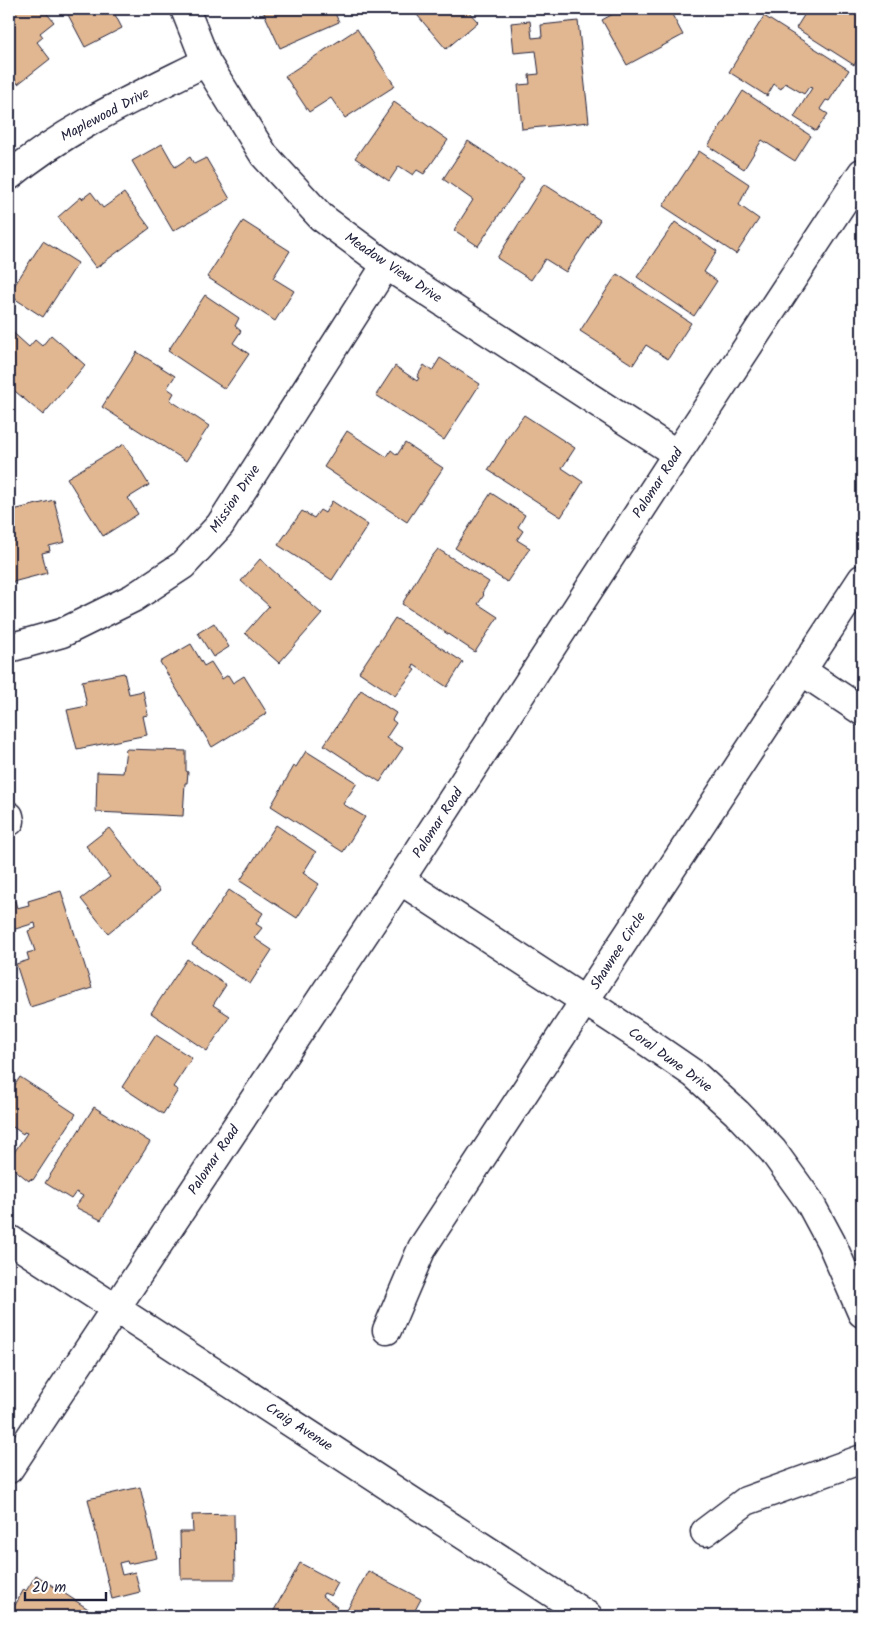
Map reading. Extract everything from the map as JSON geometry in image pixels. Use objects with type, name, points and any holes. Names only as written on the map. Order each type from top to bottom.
[{"type":"street","name":"Meadow View Drive","points":[[185,9],[206,62],[264,155],[321,217],[386,265],[677,454]]},
{"type":"street","name":"Maplewood Drive","points":[[9,176],[35,154],[80,125],[206,62]]},
{"type":"street","name":"Palomar Road","points":[[9,1469],[400,880],[862,173]]},
{"type":"street","name":"Mission Drive","points":[[9,648],[62,633],[133,598],[183,565],[220,525],[386,265]]},
{"type":"street","name":"Shawnee Circle","points":[[387,1330],[422,1248],[862,579]]},
{"type":"street","points":[[802,670],[862,711]]},
{"type":"street","name":"Coral Dune Drive","points":[[400,880],[694,1074],[737,1113],[773,1151],[809,1201],[831,1242],[862,1313]]},
{"type":"street","name":"Craig Avenue","points":[[9,1239],[588,1616]]},
{"type":"street","points":[[705,1532],[746,1500],[862,1459]]},
{"type":"building","points":[[9,9],[43,9],[54,22],[40,33],[43,37],[37,42],[50,59],[18,84],[9,71]]},
{"type":"building","points":[[65,9],[112,9],[122,28],[85,47]]},
{"type":"building","points":[[268,9],[333,9],[339,22],[280,48],[263,11]]},
{"type":"building","points":[[412,9],[466,9],[478,22],[446,49]]},
{"type":"building","points":[[622,9],[669,9],[683,35],[627,65],[602,20]]},
{"type":"building","points":[[808,9],[860,9],[862,14],[858,21],[862,23],[862,53],[854,65],[796,28]]},
{"type":"building","points":[[764,16],[849,70],[829,101],[826,100],[820,109],[828,114],[816,131],[794,117],[812,88],[809,87],[804,94],[785,83],[781,89],[774,84],[767,96],[729,72]]},
{"type":"building","points":[[530,21],[532,38],[542,37],[541,25],[578,21],[589,122],[522,129],[518,85],[530,84],[529,75],[539,74],[536,51],[514,53],[511,23]]},
{"type":"building","points":[[357,29],[395,86],[345,118],[331,98],[309,112],[285,76]]},
{"type":"building","points":[[743,91],[811,136],[795,161],[762,140],[744,169],[708,146]]},
{"type":"building","points":[[394,102],[448,140],[424,174],[417,170],[413,175],[399,166],[389,181],[355,158]]},
{"type":"building","points":[[468,141],[524,178],[478,246],[454,230],[473,200],[443,179]]},
{"type":"building","points":[[162,144],[175,167],[190,157],[194,164],[206,158],[230,199],[173,231],[132,161]]},
{"type":"building","points":[[699,151],[749,184],[739,205],[759,219],[736,254],[663,206]]},
{"type":"building","points":[[544,184],[600,220],[566,272],[545,259],[531,280],[497,258]]},
{"type":"building","points":[[91,192],[103,208],[124,193],[150,228],[96,268],[58,217],[81,197],[82,199]]},
{"type":"building","points":[[243,221],[290,251],[273,278],[294,291],[275,321],[207,277]]},
{"type":"building","points":[[675,222],[717,251],[704,272],[717,281],[694,316],[637,277]]},
{"type":"building","points":[[43,241],[78,263],[43,317],[9,295],[9,283],[14,286]]},
{"type":"building","points":[[617,274],[691,323],[668,359],[646,345],[633,365],[580,331]]},
{"type":"building","points":[[205,295],[239,318],[235,326],[241,331],[233,343],[249,354],[225,389],[168,351]]},
{"type":"building","points":[[9,329],[29,347],[35,340],[42,346],[51,335],[85,365],[43,415],[9,386]]},
{"type":"building","points":[[137,352],[175,376],[167,388],[174,393],[170,400],[209,426],[186,461],[102,407]]},
{"type":"building","points":[[440,358],[480,384],[444,440],[376,395],[395,366],[417,381],[419,378],[417,377],[424,365],[432,371]]},
{"type":"building","points":[[524,415],[575,448],[562,468],[583,482],[561,517],[488,470],[505,441]]},
{"type":"building","points":[[347,431],[387,457],[391,450],[397,455],[405,443],[443,468],[407,522],[324,467]]},
{"type":"building","points":[[124,444],[149,485],[128,498],[138,514],[103,536],[67,478]]},
{"type":"building","points":[[491,493],[525,515],[518,527],[523,531],[517,540],[530,548],[507,582],[455,548]]},
{"type":"building","points":[[54,500],[65,542],[49,546],[50,551],[42,553],[47,573],[9,583],[9,511]]},
{"type":"building","points":[[332,501],[368,525],[332,580],[278,545],[302,511],[314,518],[320,510],[325,513]]},
{"type":"building","points":[[438,549],[489,582],[478,604],[498,617],[475,652],[402,604],[426,564]]},
{"type":"building","points":[[260,559],[322,614],[279,663],[245,633],[269,606],[241,581]]},
{"type":"building","points":[[395,618],[463,662],[447,687],[414,665],[412,668],[415,670],[395,696],[359,672]]},
{"type":"building","points":[[214,623],[229,647],[213,657],[198,633]]},
{"type":"building","points":[[191,644],[204,666],[211,662],[222,679],[228,675],[233,683],[244,676],[267,713],[212,747],[160,662]]},
{"type":"building","points":[[124,673],[129,694],[143,691],[148,715],[143,716],[147,735],[77,749],[67,710],[87,706],[82,681]]},
{"type":"building","points":[[361,690],[396,713],[392,720],[396,723],[386,738],[403,748],[380,782],[324,745]]},
{"type":"building","points":[[126,749],[186,751],[186,771],[188,772],[187,783],[185,783],[183,816],[96,812],[97,772],[123,773]]},
{"type":"building","points":[[306,751],[357,783],[343,804],[365,817],[343,852],[271,806],[294,766],[296,767]]},
{"type":"building","points":[[276,825],[316,852],[303,873],[319,884],[297,918],[240,881]]},
{"type":"building","points":[[109,828],[160,891],[108,933],[81,899],[110,877],[86,846]]},
{"type":"building","points":[[229,890],[263,913],[256,924],[262,928],[254,938],[272,950],[250,984],[192,945]]},
{"type":"building","points":[[61,891],[92,988],[30,1007],[16,964],[29,960],[27,953],[35,951],[28,931],[36,928],[35,923],[9,931],[9,901],[15,901],[17,908],[29,905],[28,901]]},
{"type":"building","points":[[187,959],[226,985],[213,1005],[230,1016],[207,1051],[151,1013]]},
{"type":"building","points":[[156,1035],[192,1058],[173,1087],[178,1090],[163,1114],[122,1087]]},
{"type":"building","points":[[20,1077],[76,1114],[33,1180],[30,1179],[29,1181],[9,1165],[9,1160],[27,1133],[24,1132],[23,1134],[10,1125],[9,1121],[9,1094]]},
{"type":"building","points":[[94,1107],[150,1142],[101,1220],[75,1207],[83,1196],[76,1192],[71,1199],[45,1183]]},
{"type":"building","points":[[140,1487],[157,1558],[128,1564],[127,1561],[119,1563],[122,1575],[135,1572],[140,1592],[112,1599],[88,1499]]},
{"type":"building","points":[[234,1514],[235,1579],[181,1579],[180,1532],[193,1532],[192,1515]]},
{"type":"building","points":[[300,1563],[338,1583],[331,1596],[324,1593],[322,1596],[337,1607],[332,1616],[275,1616],[272,1614]]},
{"type":"building","points":[[368,1571],[421,1599],[412,1616],[344,1616]]},
{"type":"building","points":[[36,1575],[99,1616],[9,1616],[24,1589],[26,1591]]}]
